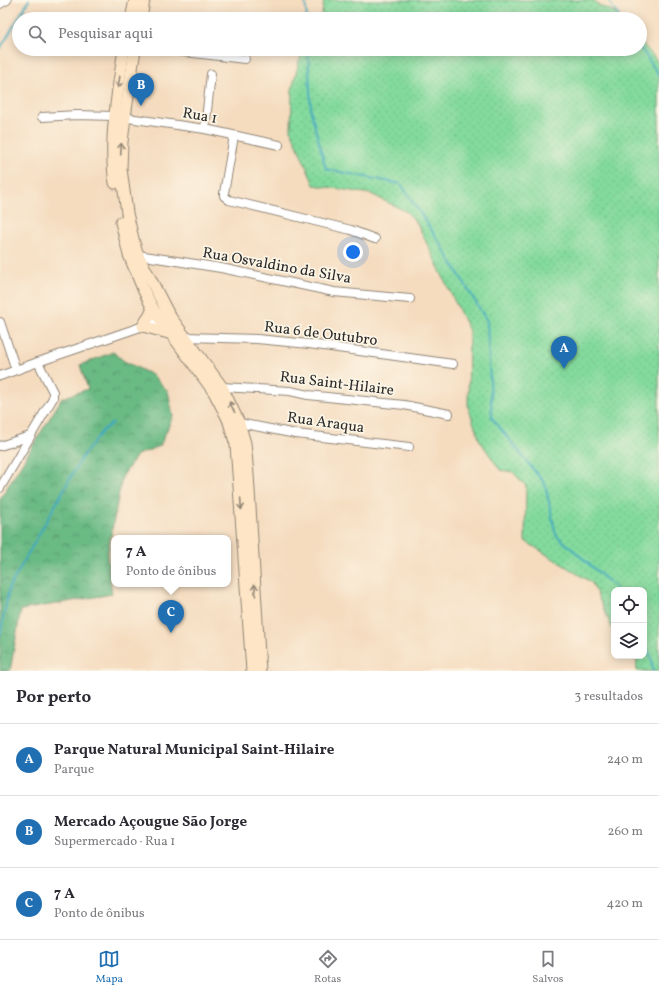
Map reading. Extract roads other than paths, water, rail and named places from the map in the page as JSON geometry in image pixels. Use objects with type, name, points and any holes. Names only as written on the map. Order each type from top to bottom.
[{"type":"main road","points":[[132,12],[135,0]]},
{"type":"main road","points":[[142,12],[144,0]]},
{"type":"main road","points":[[124,56],[120,116],[122,142],[120,168],[127,213],[134,243],[161,320],[209,369]]},
{"type":"main road","points":[[133,56],[120,116],[112,142],[113,169],[120,219],[129,255],[153,309],[214,392],[228,419],[243,474],[260,671]]},
{"type":"main road","points":[[138,255],[169,315],[222,387],[239,423],[245,443],[243,474],[252,671]]},
{"type":"main road","points":[[153,309],[143,326],[172,334]]},
{"type":"street","points":[[0,4],[7,0]]},
{"type":"street","points":[[219,56],[245,59]]},
{"type":"street","points":[[205,129],[211,74]]},
{"type":"street","name":"Rua 1","points":[[42,117],[77,115],[120,116],[205,129],[279,146]]},
{"type":"street","points":[[234,136],[224,193],[224,196],[228,200],[350,230],[375,239]]},
{"type":"street","name":"Rua Osvaldino da Silva","points":[[138,255],[221,268],[334,292],[410,298]]},
{"type":"street","points":[[0,376],[161,320]]},
{"type":"street","points":[[0,322],[16,370]]},
{"type":"street","name":"Rua 6 de Outubro","points":[[186,337],[257,339],[309,344],[453,364]]},
{"type":"street","points":[[0,488],[53,395],[38,362]]},
{"type":"street","name":"Rua Saint-Hilaire","points":[[222,387],[290,391],[308,395],[404,405],[449,414]]},
{"type":"street","name":"Rua Araqua","points":[[239,423],[296,434],[409,447]]},
{"type":"street","points":[[0,446],[30,436]]},
{"type":"waterway","points":[[22,12],[29,0]]},
{"type":"waterway","points":[[305,0],[306,12]]},
{"type":"waterway","points":[[608,0],[616,12]]},
{"type":"waterway","points":[[0,49],[12,29]]},
{"type":"waterway","points":[[308,56],[311,112],[326,169],[401,184],[442,246],[487,321],[492,418],[545,484],[556,535],[614,587]]},
{"type":"waterway","points":[[646,56],[659,75]]},
{"type":"waterway","points":[[0,636],[9,588],[82,457],[103,430],[113,423]]},
{"type":"waterway","points":[[647,649],[651,657],[653,671]]},
{"type":"place","name":"Mercado Açougue São Jorge","points":[[141,106]]},
{"type":"place","name":"Parque Natural Municipal Saint-Hilaire","points":[[564,369]]},
{"type":"place","name":"7 A","points":[[171,633]]}]
